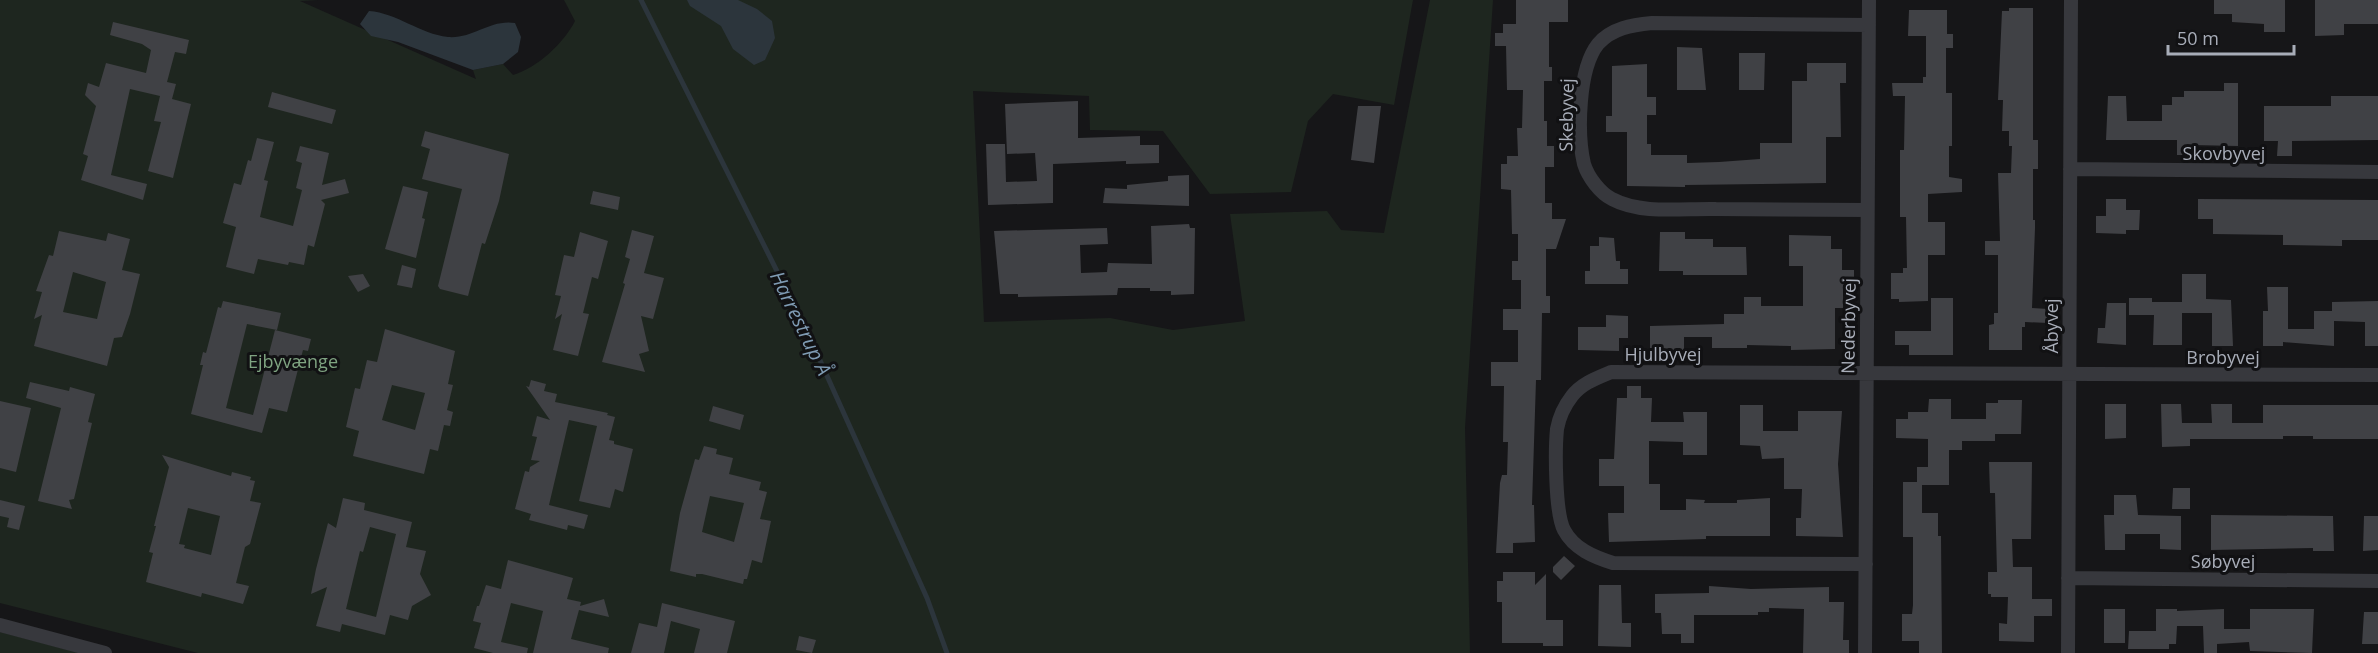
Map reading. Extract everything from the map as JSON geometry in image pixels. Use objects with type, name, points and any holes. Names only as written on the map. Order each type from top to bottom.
[{"type":"street","name":"Nederbyvej","points":[[1865,653],[1869,0]]},
{"type":"street","name":"Åbyvej","points":[[2068,653],[2072,0]]},
{"type":"street","name":"Skebyvej","points":[[1867,210],[1664,208],[1624,204],[1610,198],[1589,175],[1582,152],[1582,91],[1588,63],[1599,44],[1622,27],[1652,23],[1869,25]]},
{"type":"street","name":"Skovbyvej","points":[[2070,169],[2378,172]]},
{"type":"street","name":"Hjulbyvej","points":[[1866,564],[1613,563],[1595,558],[1580,549],[1565,531],[1558,510],[1557,429],[1563,411],[1574,394],[1589,382],[1611,372],[2068,375]]},
{"type":"street","name":"Brobyvej","points":[[2068,375],[2378,375]]},
{"type":"street","name":"Søbyvej","points":[[2068,578],[2378,580]]},
{"type":"street","points":[[0,625],[105,653]]},
{"type":"green space","name":"Ejbyvænge","points":[[0,0],[318,0],[300,1],[476,79],[473,70],[503,64],[513,75],[531,67],[549,54],[564,38],[575,21],[564,0],[1413,0],[1394,105],[1333,94],[1308,121],[1291,192],[1210,194],[1163,131],[1090,130],[1089,96],[973,91],[984,322],[1110,318],[1173,330],[1245,321],[1230,214],[1327,211],[1341,230],[1384,233],[1430,0],[1493,0],[1465,428],[1470,653],[198,653],[0,603]]},
{"type":"green space","points":[[0,632],[80,653],[0,653]]},
{"type":"shaded area","points":[[687,0],[738,0],[757,9],[772,21],[775,38],[765,60],[754,65],[733,49],[721,26],[690,6]]},
{"type":"shaded area","points":[[369,11],[389,15],[428,32],[448,37],[466,35],[497,24],[515,23],[521,37],[518,52],[503,64],[473,70],[398,42],[371,36],[360,24]]},
{"type":"building","points":[[1516,0],[1568,0],[1568,22],[1549,22],[1549,67],[1552,67],[1552,81],[1544,81],[1544,121],[1547,121],[1547,146],[1554,146],[1554,167],[1545,167],[1545,203],[1552,203],[1552,219],[1566,219],[1556,249],[1546,249],[1546,296],[1550,296],[1550,313],[1542,313],[1541,380],[1536,380],[1532,505],[1534,505],[1535,542],[1513,543],[1513,553],[1496,553],[1500,483],[1502,475],[1507,475],[1508,442],[1503,442],[1504,386],[1491,386],[1491,362],[1518,362],[1518,330],[1503,330],[1503,309],[1521,309],[1521,280],[1512,280],[1512,261],[1518,261],[1518,234],[1512,234],[1511,190],[1501,189],[1501,164],[1507,164],[1507,156],[1518,156],[1517,128],[1522,128],[1523,90],[1507,90],[1506,46],[1495,46],[1495,33],[1503,33],[1503,24],[1516,24]]},
{"type":"building","points":[[2214,0],[2285,0],[2285,32],[2264,32],[2264,24],[2232,22],[2232,14],[2214,14]]},
{"type":"building","points":[[2315,0],[2378,0],[2378,24],[2344,24],[2344,35],[2315,36]]},
{"type":"building","points":[[2009,8],[2033,8],[2033,140],[2038,140],[2038,169],[2033,169],[2035,228],[2032,308],[2048,309],[2048,323],[2025,322],[2025,327],[2022,327],[2022,350],[1989,350],[1989,325],[1994,324],[1994,313],[1998,313],[1998,255],[1985,255],[1985,241],[2000,241],[1998,173],[2011,173],[2012,146],[2009,146],[2009,131],[2002,131],[2003,100],[1998,100],[2002,11],[2009,11]]},
{"type":"building","points":[[1909,10],[1947,10],[1947,34],[1953,34],[1953,48],[1946,48],[1946,93],[1952,93],[1952,146],[1949,146],[1949,177],[1962,179],[1962,192],[1928,194],[1928,222],[1945,222],[1945,255],[1928,255],[1928,301],[1899,302],[1899,299],[1891,299],[1891,273],[1903,273],[1903,268],[1907,268],[1906,217],[1900,217],[1900,150],[1904,150],[1905,96],[1893,96],[1892,83],[1923,83],[1923,77],[1926,77],[1926,36],[1908,36]]},
{"type":"building","points":[[113,22],[189,40],[186,54],[175,52],[167,82],[176,84],[172,99],[191,104],[173,178],[148,171],[161,122],[154,121],[160,96],[130,89],[111,175],[147,184],[143,200],[81,180],[88,156],[83,154],[96,106],[85,95],[88,83],[99,87],[106,63],[146,73],[151,50],[142,44],[110,35]]},
{"type":"building","points":[[1677,47],[1702,48],[1706,90],[1677,90]]},
{"type":"building","points":[[1739,53],[1765,53],[1764,90],[1739,90]]},
{"type":"building","points":[[1807,63],[1846,63],[1846,83],[1840,83],[1841,137],[1826,137],[1826,183],[1685,185],[1685,187],[1627,186],[1627,132],[1606,132],[1606,116],[1612,116],[1612,66],[1647,64],[1647,97],[1656,97],[1656,115],[1647,115],[1647,144],[1651,144],[1651,155],[1687,155],[1687,163],[1760,159],[1760,143],[1792,143],[1792,81],[1807,81]]},
{"type":"building","points":[[2224,83],[2238,83],[2238,146],[2191,145],[2191,155],[2177,155],[2177,140],[2106,140],[2108,96],[2126,96],[2127,121],[2162,121],[2162,105],[2172,105],[2172,97],[2184,97],[2184,91],[2224,91]]},
{"type":"building","points":[[272,92],[336,110],[332,124],[268,107]]},
{"type":"building","points":[[2331,96],[2378,96],[2378,140],[2292,141],[2292,156],[2277,156],[2278,141],[2264,141],[2264,106],[2331,106]]},
{"type":"building","points":[[1078,101],[1078,138],[1140,136],[1140,145],[1159,145],[1159,163],[1126,164],[1126,161],[1053,164],[1053,203],[988,205],[986,144],[1005,144],[1006,182],[1037,181],[1035,153],[1007,154],[1005,104]]},
{"type":"building","points":[[1358,106],[1381,106],[1374,163],[1351,160]]},
{"type":"building","points":[[425,131],[509,154],[499,201],[485,244],[482,243],[468,296],[440,289],[438,286],[462,189],[422,179],[430,149],[421,146]]},
{"type":"building","points":[[257,138],[274,142],[264,180],[268,181],[260,217],[293,226],[302,190],[296,188],[302,163],[296,161],[300,146],[329,153],[322,185],[345,179],[349,193],[321,200],[325,204],[314,247],[308,245],[304,265],[289,262],[288,265],[258,259],[254,274],[226,267],[236,227],[223,223],[234,183],[241,185]]},
{"type":"building","points":[[1189,175],[1189,206],[1103,203],[1105,188],[1127,189],[1127,185],[1168,181],[1168,176]]},
{"type":"building","points":[[403,186],[428,192],[422,218],[425,219],[416,258],[385,249]]},
{"type":"building","points":[[593,191],[620,197],[618,210],[590,204]]},
{"type":"building","points":[[2106,199],[2126,199],[2126,210],[2140,210],[2139,230],[2126,230],[2126,234],[2096,233],[2096,216],[2106,216]]},
{"type":"building","points":[[2198,199],[2378,200],[2378,240],[2342,240],[2342,246],[2283,245],[2283,235],[2213,234],[2213,219],[2198,219]]},
{"type":"building","points":[[1189,224],[1190,228],[1195,228],[1194,294],[1171,295],[1171,291],[1150,291],[1150,288],[1118,288],[1117,295],[1018,297],[1018,294],[1000,294],[994,231],[1107,228],[1108,244],[1080,245],[1081,273],[1107,272],[1108,263],[1152,264],[1151,226]]},
{"type":"building","points":[[632,230],[654,236],[644,273],[664,278],[653,319],[641,316],[649,351],[639,354],[645,372],[602,362],[625,284],[623,283],[630,259],[625,257]]},
{"type":"building","points":[[59,231],[106,241],[108,233],[130,239],[122,270],[140,274],[122,337],[114,338],[107,366],[34,346],[42,315],[34,319],[42,292],[36,291],[49,255],[53,256]],"holes":[[[73,272],[106,282],[97,319],[63,312]]]},
{"type":"building","points":[[580,232],[608,241],[598,279],[592,277],[583,313],[589,314],[578,356],[553,350],[562,314],[555,319],[561,296],[555,295],[564,255],[574,257]]},
{"type":"building","points":[[1660,232],[1685,232],[1685,239],[1713,239],[1713,247],[1746,247],[1747,275],[1683,275],[1683,271],[1659,271]]},
{"type":"building","points":[[1789,235],[1831,236],[1831,249],[1842,249],[1842,270],[1854,270],[1854,285],[1843,285],[1843,308],[1835,308],[1835,349],[1791,350],[1791,346],[1747,345],[1747,348],[1712,348],[1712,337],[1684,337],[1684,351],[1650,351],[1650,326],[1724,324],[1724,314],[1744,314],[1744,297],[1761,297],[1761,306],[1803,306],[1803,266],[1789,266]]},
{"type":"building","points":[[1599,237],[1614,238],[1616,261],[1620,261],[1620,269],[1628,269],[1628,284],[1585,284],[1585,271],[1590,271],[1590,246],[1599,246]]},
{"type":"building","points":[[402,265],[416,269],[412,288],[397,285]]},
{"type":"building","points":[[363,274],[370,286],[358,292],[348,276]]},
{"type":"building","points":[[2182,274],[2206,274],[2206,299],[2231,300],[2233,346],[2212,346],[2212,313],[2182,313],[2182,345],[2153,345],[2154,315],[2129,315],[2129,298],[2152,298],[2152,302],[2182,302]]},
{"type":"building","points":[[2267,287],[2288,287],[2288,329],[2314,329],[2314,311],[2332,311],[2332,302],[2378,301],[2378,346],[2365,346],[2365,322],[2334,321],[2334,346],[2283,342],[2283,346],[2263,346],[2263,311],[2268,311]]},
{"type":"building","points":[[1931,298],[1953,298],[1953,355],[1909,355],[1909,345],[1895,345],[1895,331],[1931,331]]},
{"type":"building","points":[[223,301],[281,313],[277,330],[247,324],[226,408],[253,415],[275,330],[311,339],[308,351],[303,350],[287,412],[269,408],[262,433],[191,414],[203,365],[200,365],[203,352],[206,353],[218,307],[221,308]]},
{"type":"building","points":[[2107,303],[2126,303],[2126,345],[2097,343],[2098,328],[2105,328]]},
{"type":"building","points":[[1606,315],[1628,316],[1628,338],[1619,338],[1619,351],[1578,350],[1578,327],[1606,327]]},
{"type":"building","points":[[385,329],[455,351],[448,384],[453,385],[447,410],[453,412],[450,426],[444,425],[438,451],[430,449],[424,474],[353,456],[359,431],[346,427],[355,388],[360,389],[367,360],[377,362]],"holes":[[[392,385],[425,393],[415,430],[382,420]]]},
{"type":"building","points":[[531,380],[546,384],[544,391],[557,394],[555,402],[608,413],[607,415],[615,417],[609,440],[614,441],[614,444],[633,449],[623,492],[615,489],[610,508],[579,501],[597,426],[569,420],[549,505],[588,515],[584,529],[568,525],[567,530],[529,520],[531,514],[515,509],[525,471],[529,472],[530,467],[540,461],[531,460],[537,437],[532,436],[537,416],[550,420],[526,386],[529,387]]},
{"type":"building","points":[[30,382],[69,391],[70,387],[95,394],[88,422],[92,423],[74,499],[69,500],[72,509],[38,501],[61,408],[26,398]]},
{"type":"building","points":[[1627,386],[1641,386],[1641,398],[1652,398],[1651,422],[1684,422],[1683,412],[1707,412],[1707,455],[1683,455],[1683,442],[1649,441],[1649,484],[1660,484],[1660,510],[1686,510],[1686,499],[1705,500],[1704,503],[1737,503],[1737,500],[1770,498],[1770,536],[1706,536],[1706,539],[1609,542],[1608,513],[1624,513],[1624,486],[1599,486],[1599,459],[1614,459],[1617,398],[1627,398]]},
{"type":"building","points":[[1929,399],[1951,399],[1951,419],[1986,419],[1986,403],[1998,403],[1998,400],[2022,400],[2021,434],[1995,434],[1995,441],[1962,441],[1962,450],[1949,450],[1949,485],[1922,485],[1922,513],[1938,513],[1938,536],[1941,536],[1942,653],[1919,653],[1919,641],[1902,641],[1902,614],[1912,614],[1913,605],[1913,537],[1903,537],[1903,482],[1917,482],[1917,467],[1928,467],[1928,439],[1896,438],[1896,419],[1908,419],[1908,412],[1928,412]]},
{"type":"building","points":[[0,401],[31,408],[16,472],[0,468]]},
{"type":"building","points":[[2105,404],[2126,404],[2126,438],[2105,439]]},
{"type":"building","points":[[2161,404],[2181,404],[2182,423],[2212,423],[2211,404],[2232,404],[2232,423],[2263,423],[2263,405],[2378,405],[2378,439],[2313,439],[2313,436],[2283,436],[2283,439],[2190,439],[2190,446],[2162,447]]},
{"type":"building","points":[[1740,405],[1763,405],[1763,431],[1798,431],[1798,411],[1842,411],[1838,464],[1843,537],[1796,536],[1796,518],[1801,518],[1802,489],[1784,489],[1784,458],[1762,459],[1760,446],[1740,445]]},
{"type":"building","points":[[713,406],[744,415],[740,430],[709,421]]},
{"type":"building","points":[[704,446],[717,449],[716,454],[733,458],[729,474],[761,482],[759,490],[767,492],[760,519],[771,521],[762,563],[752,560],[747,579],[744,579],[743,584],[702,574],[696,574],[696,577],[670,571],[680,513],[695,459],[699,460]],"holes":[[[710,496],[744,503],[734,542],[702,532]]]},
{"type":"building","points":[[162,455],[231,476],[232,472],[251,477],[250,480],[255,481],[250,501],[261,503],[250,544],[245,547],[236,583],[249,586],[243,604],[202,593],[201,597],[146,582],[153,553],[149,552],[156,526],[154,526],[169,467]],"holes":[[[188,508],[220,516],[211,555],[184,548],[185,545],[179,544]]]},
{"type":"building","points":[[1989,462],[2032,462],[2031,539],[2012,539],[2013,567],[2032,567],[2032,599],[2052,599],[2052,616],[2034,616],[2034,642],[1999,641],[1999,623],[2007,624],[2008,597],[1991,597],[1991,594],[1988,594],[1988,572],[1997,572],[1995,493],[1990,493]]},
{"type":"building","points":[[2173,488],[2190,488],[2190,509],[2172,509]]},
{"type":"building","points":[[2114,495],[2136,495],[2138,515],[2181,516],[2181,550],[2160,549],[2160,534],[2125,534],[2125,550],[2105,550],[2104,515],[2114,515]]},
{"type":"building","points":[[343,498],[365,503],[364,510],[412,522],[406,547],[426,551],[420,574],[431,595],[412,606],[408,620],[390,615],[385,635],[342,624],[340,632],[316,626],[327,587],[311,594],[316,569],[328,523],[336,528]],"holes":[[[370,527],[396,534],[376,617],[346,609],[360,551],[363,552]]]},
{"type":"building","points":[[0,500],[25,506],[19,530],[7,527],[9,518],[0,516]]},
{"type":"building","points":[[2211,515],[2333,516],[2334,551],[2313,551],[2313,548],[2211,550]]},
{"type":"building","points":[[2364,516],[2378,516],[2378,550],[2363,551]]},
{"type":"building","points":[[1564,556],[1575,566],[1561,580],[1553,572],[1553,567]]},
{"type":"building","points":[[508,560],[573,578],[567,599],[581,602],[580,606],[604,599],[609,617],[579,610],[571,639],[609,648],[608,653],[533,653],[543,611],[511,603],[501,642],[528,648],[527,653],[493,653],[474,648],[481,623],[473,621],[477,606],[479,606],[486,585],[501,589]]},
{"type":"building","points":[[1503,572],[1535,572],[1535,585],[1546,574],[1546,620],[1563,620],[1563,646],[1543,646],[1543,643],[1502,643],[1502,602],[1497,602],[1497,581],[1503,581]]},
{"type":"building","points":[[1599,585],[1621,585],[1622,623],[1631,623],[1631,647],[1598,646]]},
{"type":"building","points":[[1709,586],[1751,589],[1829,587],[1829,602],[1844,602],[1843,640],[1849,640],[1849,653],[1803,653],[1804,609],[1769,608],[1769,612],[1758,612],[1758,615],[1694,615],[1694,643],[1681,643],[1681,634],[1662,634],[1661,613],[1655,613],[1655,594],[1709,593]]},
{"type":"building","points":[[662,603],[735,621],[727,653],[694,653],[700,629],[671,621],[664,653],[631,653],[639,623],[657,627]]},
{"type":"building","points":[[2104,609],[2125,609],[2125,643],[2104,643]]},
{"type":"building","points":[[2156,609],[2177,609],[2177,611],[2224,609],[2224,629],[2250,629],[2250,609],[2314,609],[2312,653],[2250,651],[2249,642],[2217,644],[2217,653],[2204,653],[2203,626],[2177,626],[2176,644],[2169,644],[2169,649],[2128,649],[2129,631],[2156,631]]},
{"type":"building","points":[[2364,612],[2378,612],[2378,644],[2362,644]]},
{"type":"building","points":[[799,636],[816,640],[812,653],[796,650]]},
{"type":"waterway","name":"Harrestrup Å","points":[[641,0],[805,327],[927,598],[947,653]]}]
